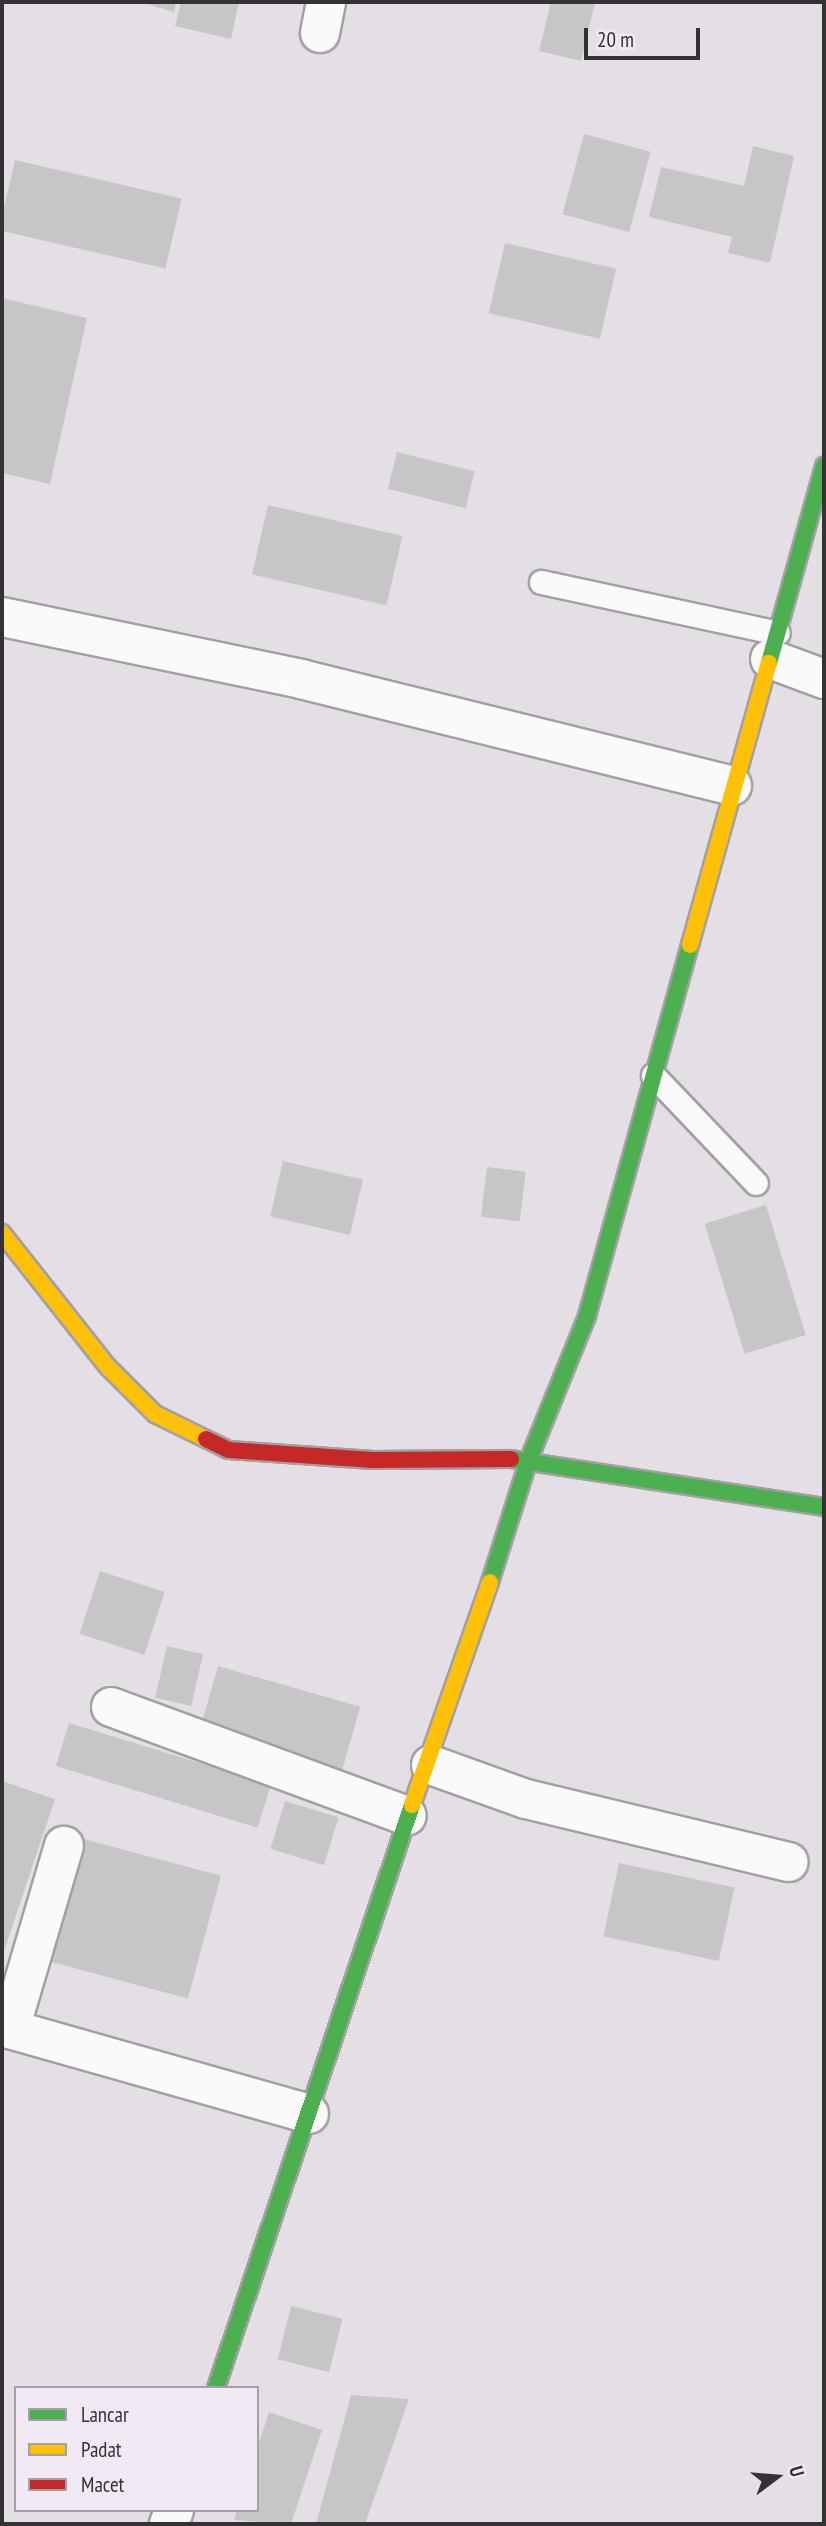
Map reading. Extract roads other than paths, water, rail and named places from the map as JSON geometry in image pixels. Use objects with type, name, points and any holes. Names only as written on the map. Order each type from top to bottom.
[{"type":"street","points":[[217,2386],[407,1816],[432,1765],[529,1459],[587,1316],[732,786],[824,466]]},
{"type":"street","points":[[2,617],[302,679],[732,786]]},
{"type":"street","points":[[774,646],[824,679]]},
{"type":"street","points":[[2,1233],[108,1367],[155,1415],[197,1437],[269,1455],[529,1459],[691,1491],[824,1507]]},
{"type":"street","points":[[111,1707],[407,1816]]},
{"type":"street","points":[[432,1765],[526,1799],[789,1862]]},
{"type":"street","points":[[64,1846],[6,2028],[309,2114]]},
{"type":"lane","points":[[541,582],[774,646]]},
{"type":"lane","points":[[653,1075],[757,1183]]}]
